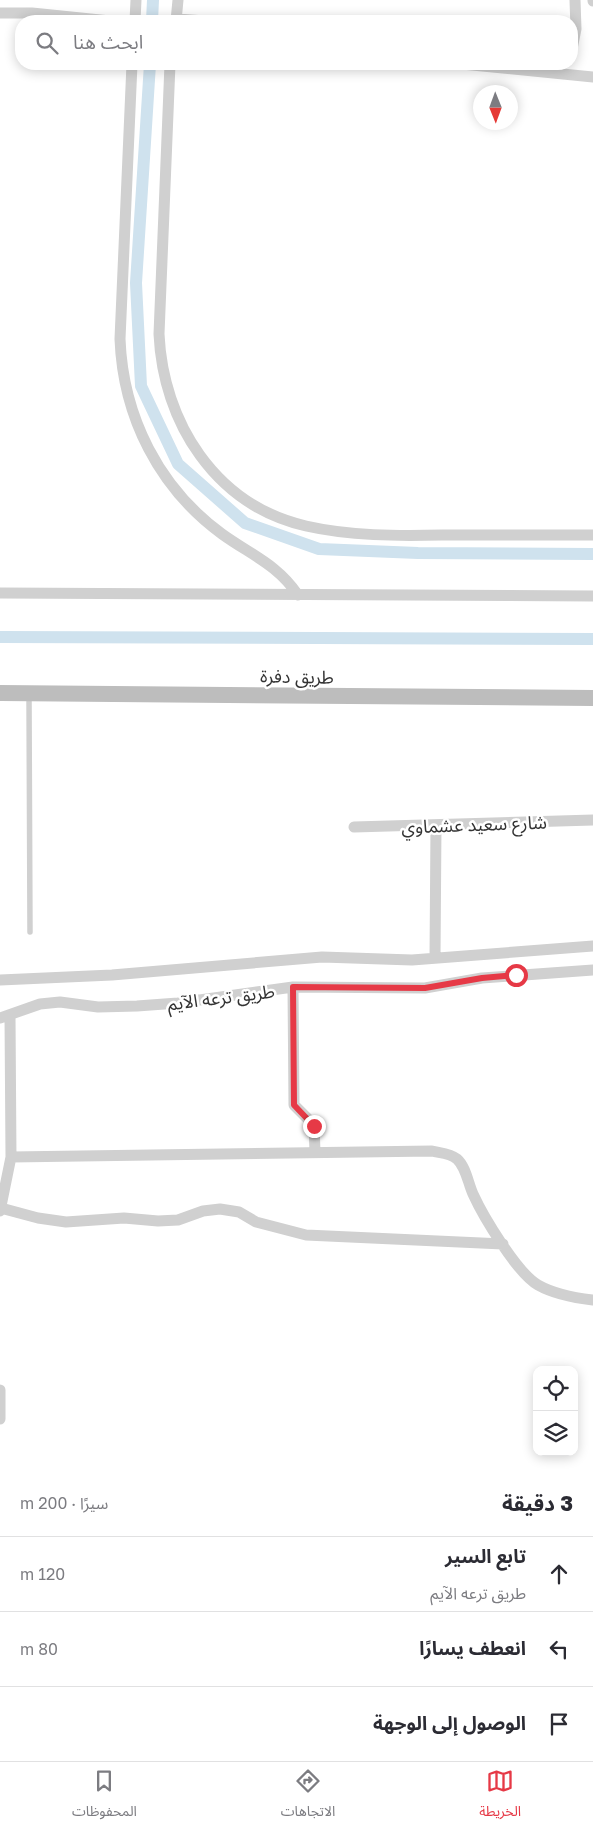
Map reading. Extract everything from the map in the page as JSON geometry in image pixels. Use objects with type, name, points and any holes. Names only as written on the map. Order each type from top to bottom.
[{"type":"main road","name":"طريق دفرة","points":[[0,692],[593,698]]},
{"type":"street","points":[[133,0],[134,15]]},
{"type":"street","points":[[176,15],[178,0]]},
{"type":"street","points":[[575,0],[576,15]]},
{"type":"street","points":[[0,14],[32,13],[52,15]]},
{"type":"street","points":[[132,70],[120,340],[121,364],[132,411],[150,453],[163,474],[190,507],[225,535],[279,571],[298,595]]},
{"type":"street","points":[[170,70],[159,334],[161,362],[167,392],[180,423],[198,453],[221,480],[248,501],[282,518],[304,526],[332,531],[407,536],[593,535]]},
{"type":"street","points":[[522,70],[593,77]]},
{"type":"street","points":[[0,593],[593,596]]},
{"type":"street","name":"شارع سعيد عشماوي","points":[[354,827],[593,820]]},
{"type":"street","points":[[435,957],[436,825]]},
{"type":"street","name":"طريق ترعه الآيم","points":[[0,980],[112,974],[322,956],[412,960],[593,946]]},
{"type":"street","name":"طريق ترعه الآيم","points":[[5,1017],[28,1008],[50,1003],[76,1003],[98,1007],[138,1006],[184,1002],[293,987],[425,988],[482,978],[593,970]]},
{"type":"street","points":[[293,987],[294,1105],[314,1126],[315,1152]]},
{"type":"street","points":[[5,1017],[11,1157],[0,1210],[66,1222],[124,1218],[158,1221],[178,1220],[203,1211],[220,1209],[239,1212],[256,1222],[306,1235],[503,1244]]},
{"type":"street","points":[[11,1157],[432,1151],[446,1154],[457,1159],[474,1196],[516,1264],[537,1284],[571,1297],[593,1300]]},
{"type":"street","points":[[0,1390],[0,1418]]},
{"type":"lane","points":[[29,693],[30,932]]},
{"type":"waterway","points":[[152,15],[153,0]]},
{"type":"waterway","points":[[150,70],[136,283],[141,386],[178,464],[245,523],[319,549],[418,553],[593,554]]},
{"type":"waterway","points":[[0,637],[593,639]]},
{"type":"route","points":[[314,1126],[294,1105],[293,987],[425,988],[482,978],[516,975]]}]
